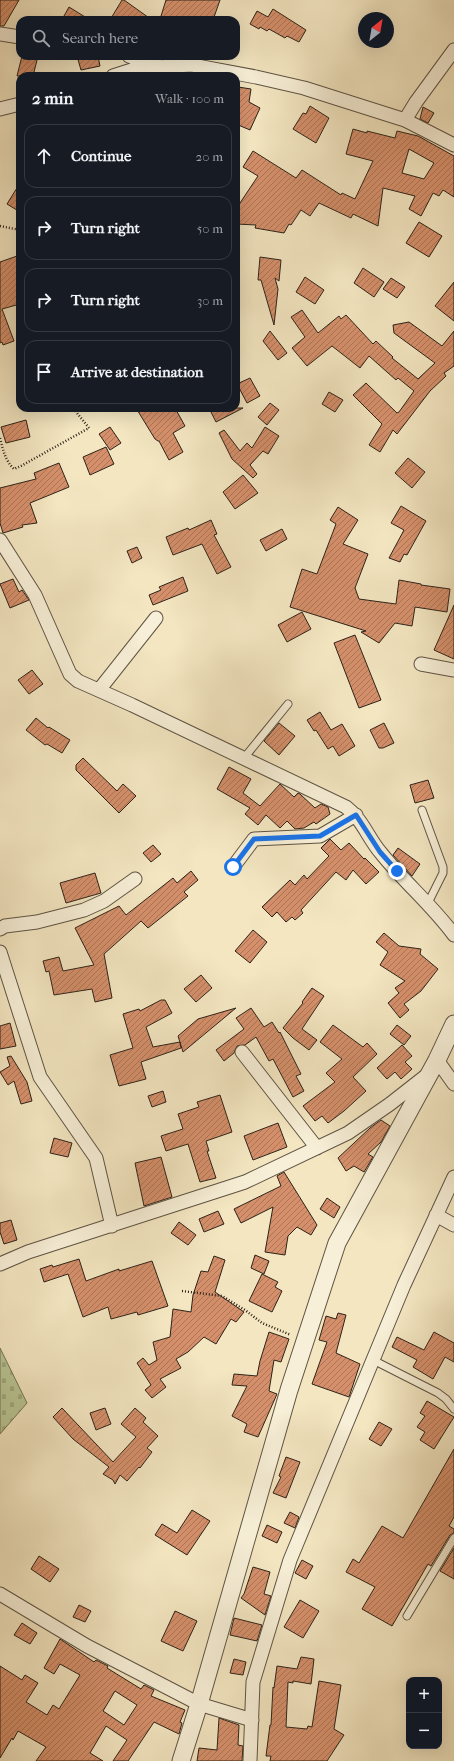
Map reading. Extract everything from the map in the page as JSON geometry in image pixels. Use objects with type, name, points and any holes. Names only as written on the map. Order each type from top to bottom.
[{"type":"street","points":[[0,34],[16,36]]},
{"type":"street","points":[[405,120],[416,102],[454,50]]},
{"type":"street","points":[[141,60],[147,62],[192,65],[226,72]]},
{"type":"street","points":[[126,72],[138,68],[192,65]]},
{"type":"street","points":[[240,75],[304,88],[405,120],[454,145]]},
{"type":"street","points":[[0,109],[16,105]]},
{"type":"street","points":[[0,540],[35,595],[70,674],[78,681],[132,705],[346,807],[356,815],[380,852],[428,903],[454,935]]},
{"type":"street","points":[[99,690],[156,618]]},
{"type":"street","points":[[421,664],[454,670]]},
{"type":"street","points":[[233,867],[254,839],[320,836],[356,815]]},
{"type":"street","points":[[0,929],[5,926],[37,922],[84,910],[104,901],[135,879]]},
{"type":"street","points":[[0,952],[40,1077],[96,1158],[112,1226]]},
{"type":"street","points":[[181,1761],[199,1704],[289,1390],[336,1243],[434,1066],[454,1024]]},
{"type":"street","points":[[242,1052],[317,1148]]},
{"type":"street","points":[[0,1264],[28,1252],[245,1182],[355,1129],[434,1066]]},
{"type":"street","points":[[434,1066],[454,1084]]},
{"type":"street","points":[[250,1761],[253,1682],[290,1560],[404,1285],[454,1176]]},
{"type":"street","points":[[436,1215],[454,1225]]},
{"type":"street","points":[[0,1594],[87,1646],[199,1704],[252,1720]]},
{"type":"lane","points":[[244,758],[288,704]]},
{"type":"lane","points":[[422,810],[443,867],[443,873],[428,903]]},
{"type":"lane","points":[[373,1360],[438,1393],[446,1399],[454,1409]]},
{"type":"lane","points":[[407,1616],[454,1538]]},
{"type":"path","points":[[0,226],[16,229]]},
{"type":"path","points":[[0,438],[9,464],[14,468],[21,466],[89,428],[76,412]]},
{"type":"path","points":[[182,1291],[222,1296],[245,1310],[262,1323],[305,1341]]},
{"type":"green space","points":[[0,1348],[27,1403],[0,1434]]},
{"type":"building","points":[[0,0],[19,0],[4,26],[0,26]]},
{"type":"building","points":[[122,0],[124,0],[146,16],[112,16]]},
{"type":"building","points":[[166,0],[220,0],[214,16],[161,16]]},
{"type":"building","points":[[69,7],[84,16],[64,16]]},
{"type":"building","points":[[273,9],[306,30],[299,42],[287,36],[285,38],[269,29],[267,31],[260,27],[259,29],[250,24],[257,11],[268,17]]},
{"type":"building","points":[[21,60],[37,60],[34,72],[18,72]]},
{"type":"building","points":[[78,60],[99,60],[100,66],[81,70]]},
{"type":"building","points":[[240,87],[251,89],[249,102],[260,108],[250,130],[240,126]]},
{"type":"building","points":[[310,106],[329,118],[316,143],[293,129],[303,113],[306,114]]},
{"type":"building","points":[[423,107],[434,113],[428,123],[420,119]]},
{"type":"building","points":[[353,129],[395,138],[397,131],[418,136],[454,156],[454,197],[443,190],[439,196],[433,193],[421,216],[409,209],[415,196],[383,188],[378,226],[353,214],[351,218],[319,203],[310,216],[301,210],[291,225],[289,224],[284,233],[255,228],[256,225],[240,224],[240,203],[258,176],[243,167],[253,151],[296,178],[302,170],[341,195],[342,193],[355,199],[373,161],[346,154]],"holes":[[[409,149],[434,163],[424,179],[402,173]]]},
{"type":"building","points":[[16,189],[16,210],[7,204]]},
{"type":"building","points":[[419,222],[442,236],[429,257],[406,243]]},
{"type":"building","points":[[16,256],[16,305],[2,309],[14,341],[3,345],[2,342],[0,343],[0,262]]},
{"type":"building","points":[[260,257],[281,260],[279,281],[275,278],[278,289],[274,325],[261,280],[258,280]]},
{"type":"building","points":[[363,268],[384,282],[374,297],[354,283]]},
{"type":"building","points":[[305,277],[324,290],[315,304],[296,292]]},
{"type":"building","points":[[391,278],[405,287],[397,298],[383,289]]},
{"type":"building","points":[[454,282],[454,321],[435,306]]},
{"type":"building","points":[[302,310],[318,333],[339,316],[341,319],[346,315],[373,344],[376,341],[393,357],[392,358],[418,379],[435,363],[394,333],[393,325],[409,322],[442,346],[454,331],[454,366],[444,373],[446,376],[430,391],[397,434],[393,430],[380,452],[369,445],[382,424],[353,395],[366,383],[397,413],[414,391],[398,378],[396,380],[369,356],[360,368],[332,346],[307,366],[292,348],[305,337],[291,317]]},
{"type":"building","points":[[270,331],[287,353],[278,360],[263,341]]},
{"type":"building","points":[[250,378],[260,396],[247,403],[240,390],[240,383]]},
{"type":"building","points":[[329,392],[343,400],[335,412],[322,404]]},
{"type":"building","points":[[270,403],[279,410],[267,425],[258,417]]},
{"type":"building","points":[[138,412],[177,412],[185,426],[173,433],[183,452],[169,460],[159,441],[155,439]]},
{"type":"building","points":[[211,412],[235,412],[216,422]]},
{"type":"building","points":[[26,420],[30,437],[6,443],[1,427]]},
{"type":"building","points":[[110,427],[121,443],[110,450],[99,434]]},
{"type":"building","points":[[265,427],[279,436],[268,454],[263,451],[250,465],[257,474],[253,478],[232,459],[219,433],[224,430],[240,451],[247,443],[252,448]]},
{"type":"building","points":[[106,447],[114,464],[90,475],[83,457]]},
{"type":"building","points":[[408,458],[425,472],[412,488],[395,473]]},
{"type":"building","points":[[59,463],[69,487],[30,503],[37,523],[22,525],[23,527],[3,533],[0,523],[0,488],[36,479],[34,473]]},
{"type":"building","points":[[243,475],[258,493],[235,509],[223,492]]},
{"type":"building","points":[[401,506],[426,521],[407,555],[404,554],[400,562],[389,558],[404,530],[391,523]]},
{"type":"building","points":[[338,507],[358,520],[343,544],[368,554],[355,588],[359,599],[396,604],[399,580],[450,589],[447,612],[415,607],[412,626],[395,623],[379,643],[361,632],[366,631],[290,607],[302,569],[317,574],[336,524],[330,520]]},
{"type":"building","points":[[211,520],[217,534],[214,535],[231,567],[217,574],[202,544],[173,555],[166,537],[188,528],[189,530]]},
{"type":"building","points":[[282,529],[287,539],[266,551],[260,540]]},
{"type":"building","points":[[137,547],[142,558],[132,563],[127,551]]},
{"type":"building","points":[[183,577],[188,591],[153,605],[149,595],[161,590],[159,587]]},
{"type":"building","points":[[13,579],[19,592],[22,590],[29,600],[10,608],[0,584]]},
{"type":"building","points":[[454,605],[454,659],[434,650]]},
{"type":"building","points":[[302,612],[311,629],[287,642],[278,625]]},
{"type":"building","points":[[355,635],[381,700],[359,708],[334,643]]},
{"type":"building","points":[[32,670],[43,684],[29,694],[18,680]]},
{"type":"building","points":[[320,712],[331,730],[342,724],[355,746],[339,756],[333,746],[328,749],[316,730],[314,731],[307,720]]},
{"type":"building","points":[[36,718],[48,728],[49,727],[70,740],[62,753],[47,744],[45,745],[26,730]]},
{"type":"building","points":[[279,723],[295,736],[279,755],[264,741]]},
{"type":"building","points":[[384,723],[394,743],[383,748],[379,748],[370,730]]},
{"type":"building","points":[[83,758],[117,791],[123,784],[136,796],[119,813],[76,770],[76,765]]},
{"type":"building","points":[[229,767],[251,779],[243,793],[260,806],[280,784],[294,797],[298,793],[300,794],[315,808],[321,804],[328,807],[330,814],[316,824],[314,822],[304,828],[295,829],[287,821],[280,828],[266,815],[258,825],[245,814],[250,808],[217,789]]},
{"type":"building","points":[[428,780],[434,798],[415,803],[410,785]]},
{"type":"building","points":[[330,839],[341,850],[349,843],[379,872],[366,884],[353,870],[346,880],[336,872],[301,910],[303,913],[295,920],[292,917],[286,922],[277,912],[272,917],[262,907],[290,880],[295,885],[304,875],[307,879],[329,856],[321,848]]},
{"type":"building","points":[[153,845],[161,854],[151,862],[143,853]]},
{"type":"building","points":[[398,848],[420,864],[412,876],[393,855]]},
{"type":"building","points":[[191,871],[198,880],[184,892],[188,896],[148,928],[141,921],[104,954],[112,998],[95,1002],[92,989],[54,995],[49,971],[46,972],[43,961],[59,957],[63,971],[94,965],[75,928],[119,906],[126,915],[173,878],[177,883]]},
{"type":"building","points":[[95,873],[101,893],[66,903],[60,883]]},
{"type":"building","points":[[253,930],[267,942],[250,963],[235,951]]},
{"type":"building","points":[[384,933],[399,946],[421,949],[420,954],[438,969],[421,991],[404,1004],[409,1010],[400,1018],[388,1003],[399,993],[395,988],[405,981],[380,965],[388,952],[376,942]]},
{"type":"building","points":[[201,975],[212,988],[196,1002],[184,989]]},
{"type":"building","points":[[312,988],[324,996],[302,1029],[317,1040],[309,1050],[283,1028],[303,1003],[302,1002]]},
{"type":"building","points":[[161,1000],[165,1000],[172,1013],[146,1027],[153,1047],[180,1042],[181,1048],[141,1062],[146,1079],[119,1086],[110,1055],[133,1048],[123,1014],[139,1009],[140,1011]]},
{"type":"building","points":[[236,1008],[183,1052],[178,1036],[198,1019]]},
{"type":"building","points":[[251,1008],[264,1027],[272,1022],[279,1033],[280,1032],[301,1074],[296,1076],[304,1091],[293,1097],[273,1059],[269,1061],[256,1037],[245,1045],[237,1046],[234,1053],[224,1061],[216,1050],[244,1029],[236,1018]]},
{"type":"building","points":[[10,1023],[16,1046],[0,1049],[0,1026]]},
{"type":"building","points":[[333,1025],[363,1047],[367,1043],[377,1054],[353,1077],[366,1091],[328,1123],[322,1116],[315,1121],[303,1106],[335,1082],[326,1073],[342,1059],[320,1042]]},
{"type":"building","points":[[397,1025],[411,1036],[404,1045],[390,1034]]},
{"type":"building","points":[[402,1045],[412,1056],[405,1062],[412,1069],[401,1079],[395,1072],[387,1079],[377,1068]]},
{"type":"building","points":[[11,1056],[27,1082],[32,1101],[21,1104],[14,1081],[8,1085],[0,1072],[10,1066],[7,1057]]},
{"type":"building","points":[[163,1091],[166,1102],[152,1107],[148,1096]]},
{"type":"building","points":[[220,1095],[232,1132],[206,1141],[209,1151],[207,1151],[216,1178],[200,1182],[188,1144],[166,1151],[161,1136],[183,1129],[178,1114],[199,1107],[197,1102]]},
{"type":"building","points":[[381,1120],[390,1126],[381,1142],[368,1154],[373,1157],[364,1172],[354,1166],[346,1171],[338,1158],[370,1128]]},
{"type":"building","points":[[278,1123],[287,1147],[253,1160],[244,1136]]},
{"type":"building","points":[[54,1138],[72,1143],[68,1157],[50,1153]]},
{"type":"building","points":[[161,1157],[172,1197],[144,1206],[135,1163]]},
{"type":"building","points":[[284,1172],[317,1225],[311,1235],[297,1227],[288,1236],[285,1255],[265,1252],[273,1207],[241,1223],[234,1209],[281,1186],[277,1176]]},
{"type":"building","points":[[327,1198],[340,1207],[334,1218],[320,1209]]},
{"type":"building","points":[[218,1211],[224,1224],[204,1232],[199,1219]]},
{"type":"building","points":[[11,1220],[17,1240],[4,1244],[0,1232],[0,1223]]},
{"type":"building","points":[[179,1222],[196,1235],[188,1245],[171,1233]]},
{"type":"building","points":[[255,1255],[269,1261],[264,1274],[251,1268]]},
{"type":"building","points":[[214,1256],[225,1260],[215,1292],[244,1312],[236,1322],[231,1319],[216,1344],[204,1337],[188,1352],[176,1359],[181,1368],[160,1379],[166,1387],[152,1398],[145,1390],[151,1385],[137,1363],[143,1358],[149,1365],[157,1360],[153,1342],[170,1337],[173,1309],[191,1312],[193,1295],[201,1271],[208,1272]]},
{"type":"building","points":[[79,1259],[86,1281],[119,1269],[119,1271],[152,1261],[168,1306],[138,1315],[137,1312],[111,1319],[108,1307],[83,1317],[68,1274],[44,1282],[40,1269],[52,1265],[53,1267]]},
{"type":"building","points":[[262,1274],[278,1282],[275,1287],[282,1291],[272,1312],[249,1301]]},
{"type":"building","points":[[338,1313],[346,1315],[336,1353],[360,1364],[349,1397],[312,1384],[327,1342],[319,1340],[326,1316],[336,1319]]},
{"type":"building","points":[[269,1332],[289,1339],[281,1362],[274,1360],[269,1391],[277,1394],[258,1437],[244,1432],[247,1424],[232,1416],[247,1386],[232,1385],[234,1374],[257,1376]]},
{"type":"building","points":[[434,1332],[454,1343],[454,1362],[445,1357],[433,1379],[413,1367],[417,1360],[392,1347],[397,1337],[424,1350]]},
{"type":"building","points":[[427,1401],[454,1417],[434,1449],[420,1440],[425,1432],[417,1427],[425,1416],[420,1413]]},
{"type":"building","points":[[62,1408],[113,1462],[136,1437],[121,1424],[135,1408],[146,1418],[143,1422],[158,1436],[147,1448],[152,1452],[140,1468],[139,1467],[127,1481],[120,1475],[115,1484],[113,1480],[103,1474],[109,1467],[73,1439],[53,1417]]},
{"type":"building","points":[[105,1408],[111,1424],[96,1430],[90,1413]]},
{"type":"building","points":[[379,1422],[392,1429],[381,1446],[369,1439]]},
{"type":"building","points":[[454,1449],[454,1517],[449,1526],[454,1529],[454,1533],[450,1535],[431,1566],[428,1564],[392,1626],[362,1609],[375,1587],[346,1572],[353,1559],[359,1563],[382,1526],[403,1538]]},
{"type":"building","points":[[286,1457],[300,1462],[286,1498],[273,1493],[281,1477],[279,1476]]},
{"type":"building","points":[[192,1510],[210,1521],[187,1555],[155,1535],[162,1524],[177,1533]]},
{"type":"building","points":[[290,1512],[299,1517],[295,1528],[284,1523]]},
{"type":"building","points":[[267,1525],[282,1532],[277,1543],[262,1536]]},
{"type":"building","points":[[454,1548],[454,1579],[440,1571]]},
{"type":"building","points":[[39,1556],[59,1569],[50,1582],[31,1569]]},
{"type":"building","points":[[302,1560],[313,1566],[306,1579],[295,1573]]},
{"type":"building","points":[[253,1567],[270,1572],[264,1594],[271,1596],[265,1615],[241,1598],[244,1594]]},
{"type":"building","points":[[300,1600],[319,1611],[303,1638],[284,1627]]},
{"type":"building","points":[[79,1605],[91,1611],[85,1622],[73,1617]]},
{"type":"building","points":[[175,1611],[197,1621],[183,1651],[161,1641]]},
{"type":"building","points":[[234,1618],[262,1625],[257,1641],[230,1635]]},
{"type":"building","points":[[22,1623],[37,1633],[30,1644],[14,1635]]},
{"type":"building","points":[[60,1639],[94,1662],[96,1660],[108,1666],[107,1668],[141,1689],[144,1685],[154,1690],[151,1696],[185,1710],[180,1722],[182,1723],[179,1734],[154,1722],[128,1761],[113,1761],[127,1740],[106,1726],[90,1753],[103,1761],[36,1761],[46,1747],[18,1731],[0,1758],[0,1666],[22,1680],[25,1675],[38,1683],[26,1702],[47,1715],[53,1705],[59,1709],[80,1675],[60,1664],[54,1674],[44,1668]],"holes":[[[115,1691],[137,1705],[124,1725],[103,1711]]]},
{"type":"building","points":[[301,1657],[314,1659],[311,1684],[293,1681],[293,1683],[288,1682],[286,1727],[307,1729],[308,1726],[312,1727],[319,1681],[341,1685],[334,1729],[344,1735],[327,1761],[270,1761],[271,1756],[266,1756],[271,1725],[273,1687],[274,1688],[277,1666],[297,1669]]},
{"type":"building","points":[[234,1659],[246,1662],[243,1675],[230,1673]]},
{"type":"building","points":[[219,1718],[239,1725],[238,1745],[243,1746],[242,1761],[197,1761],[199,1748],[217,1750]]},
{"type":"route","points":[[233,867],[254,839],[320,836],[356,815],[380,852],[397,871]]}]
